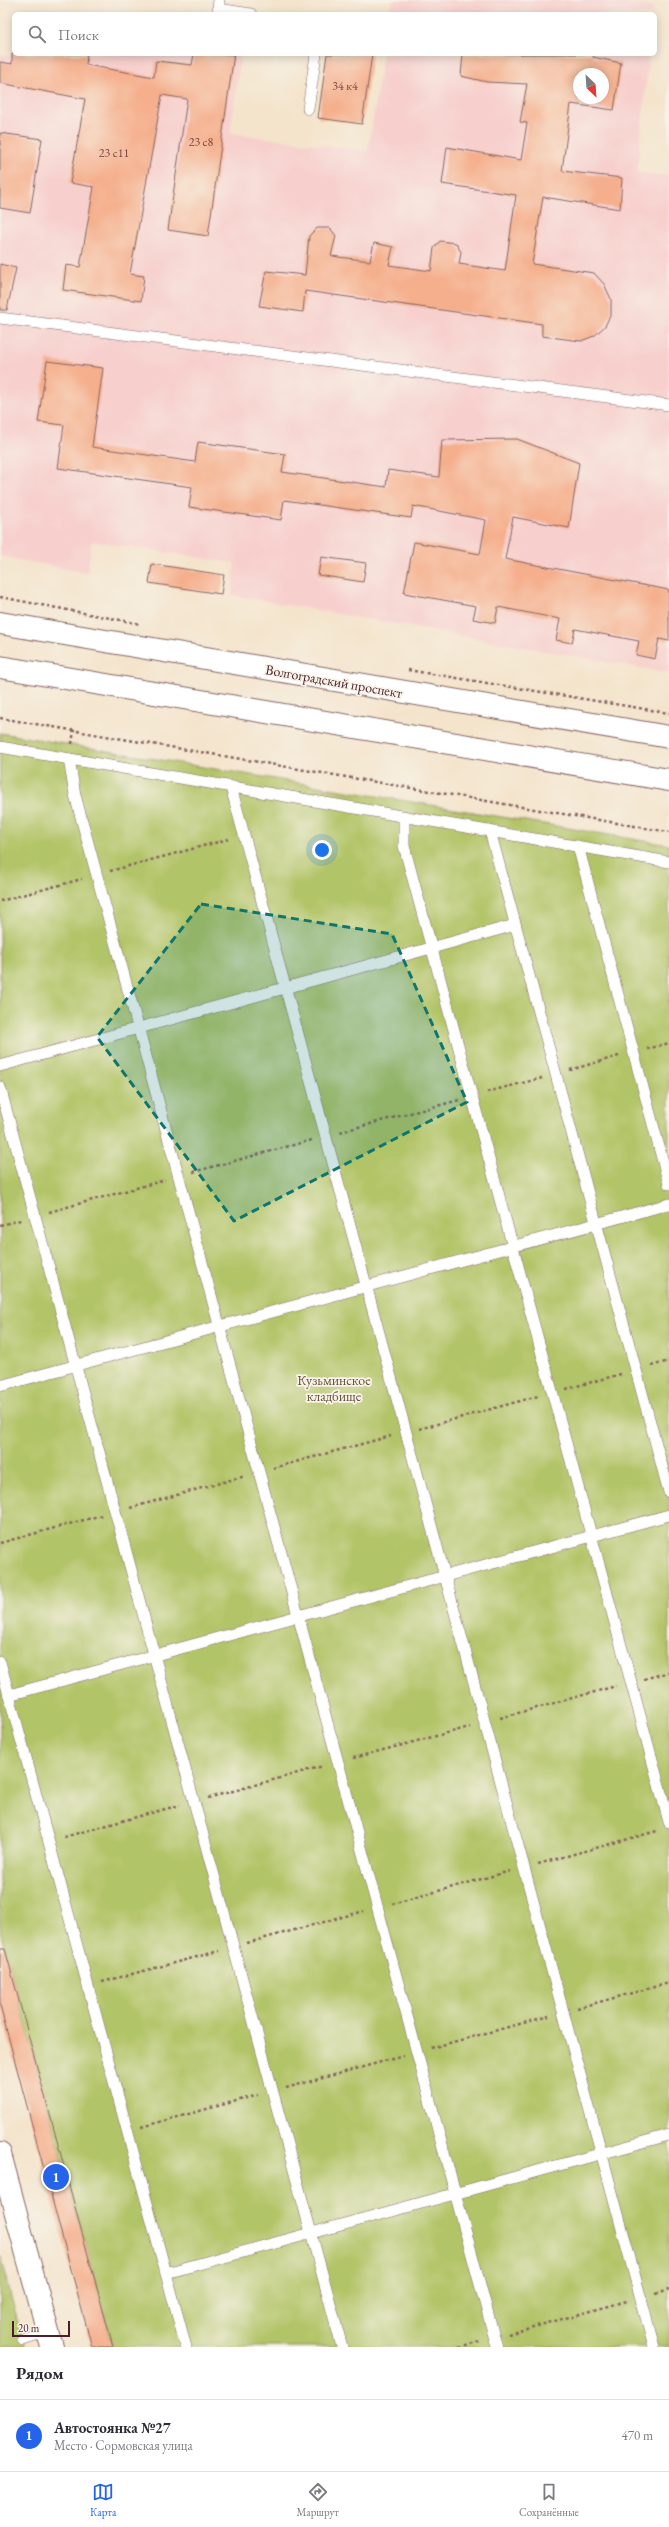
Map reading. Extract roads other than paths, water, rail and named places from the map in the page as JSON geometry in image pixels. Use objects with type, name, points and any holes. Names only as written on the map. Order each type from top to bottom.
[{"type":"main road","name":"Волгоградский проспект","points":[[0,623],[669,737]]},
{"type":"main road","points":[[0,667],[669,780]]},
{"type":"main road","points":[[0,2154],[50,2340]]},
{"type":"lane","points":[[219,0],[218,9],[238,12]]},
{"type":"lane","points":[[308,109],[316,56]]},
{"type":"lane","points":[[0,318],[669,405]]},
{"type":"lane","points":[[0,747],[669,862]]},
{"type":"lane","points":[[69,759],[75,795],[496,2342]]},
{"type":"lane","points":[[231,787],[284,988],[654,2347]]},
{"type":"lane","points":[[404,816],[404,846],[669,1822]]},
{"type":"lane","points":[[490,832],[669,1492]]},
{"type":"lane","points":[[578,846],[669,1184]]},
{"type":"lane","points":[[0,1066],[516,925]]},
{"type":"lane","points":[[0,1087],[342,2347]]},
{"type":"lane","points":[[0,1386],[669,1204]]},
{"type":"lane","points":[[9,1695],[669,1515]]},
{"type":"lane","points":[[0,1662],[186,2347]]},
{"type":"lane","points":[[166,2272],[669,2135]]},
{"type":"lane","points":[[23,2340],[50,2340]]},
{"type":"place","name":"Автостоянка №27","points":[[56,2177]]},
{"type":"park label","name":"Кузьминское кладбище","points":[[334,1388]]}]
